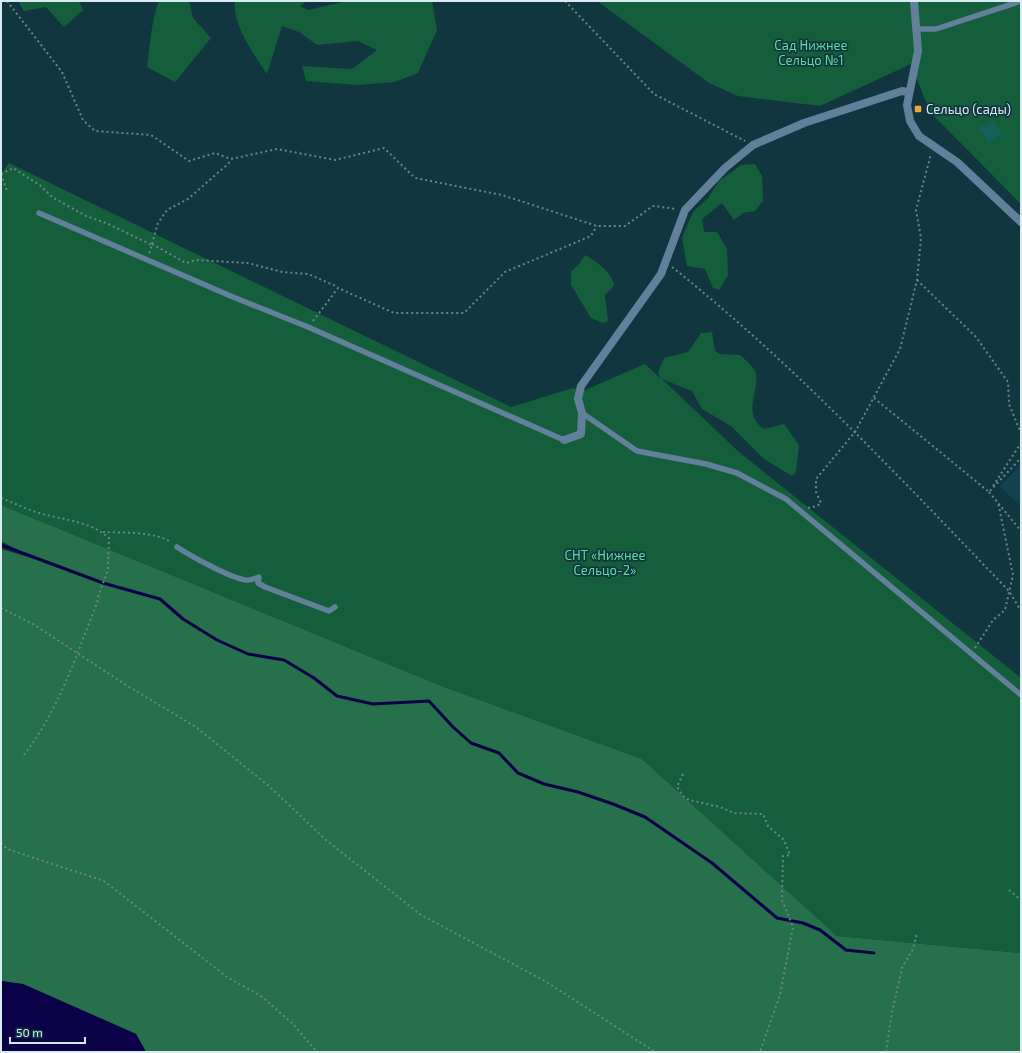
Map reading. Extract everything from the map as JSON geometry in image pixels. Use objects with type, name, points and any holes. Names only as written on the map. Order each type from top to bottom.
[{"type":"street","points":[[914,1],[918,51],[906,105],[910,121],[919,136],[957,162],[1021,222]]},
{"type":"street","points":[[564,440],[581,434],[582,413],[578,399],[581,386],[661,274],[685,210],[725,168],[753,145],[825,115],[902,91],[908,92]]},
{"type":"lane","points":[[917,29],[936,29],[1021,2]]},
{"type":"lane","points":[[39,213],[146,260],[308,327],[564,440]]},
{"type":"lane","points":[[582,413],[637,451],[706,464],[737,473],[786,499],[1021,696]]},
{"type":"lane","points":[[177,546],[188,555],[213,568],[248,581],[258,577],[258,583],[265,587],[329,611],[335,607]]},
{"type":"path","points":[[7,1],[62,72],[83,120],[95,130],[151,135],[189,161],[215,153],[231,159],[277,149],[335,160],[384,148],[415,178],[502,196],[597,226],[625,226],[653,206],[685,210]]},
{"type":"path","points":[[565,1],[654,94],[753,145]]},
{"type":"path","points":[[798,509],[817,506],[821,503],[816,492],[816,479],[855,432],[900,349],[917,280],[921,238],[916,210],[934,146]]},
{"type":"path","points":[[146,260],[158,223],[167,210],[188,199],[228,164],[231,159]]},
{"type":"path","points":[[7,191],[1,174],[13,168],[41,186],[52,197],[79,213],[152,245],[186,263],[196,260],[248,263],[282,272],[308,274],[394,313],[464,313],[505,272],[591,236],[597,226]]},
{"type":"path","points":[[665,263],[714,301],[855,432],[1009,591],[1021,611]]},
{"type":"path","points":[[917,280],[976,337],[1008,382],[1009,404],[1021,433]]},
{"type":"path","points":[[308,327],[338,288]]},
{"type":"path","points":[[874,398],[989,492],[1021,531]]},
{"type":"path","points":[[989,492],[1021,443]]},
{"type":"path","points":[[989,492],[1021,458]]},
{"type":"path","points":[[1,498],[37,512],[60,519],[78,522],[102,532],[164,538],[177,546]]},
{"type":"path","points":[[971,654],[993,620],[1005,610],[1013,575],[998,502]]},
{"type":"path","points":[[23,756],[38,737],[56,705],[98,603],[99,594],[108,570],[109,538],[102,532]]},
{"type":"path","points":[[1,608],[33,624],[126,685],[196,727],[270,787],[326,840],[421,915],[545,981],[655,1052]]},
{"type":"path","points":[[683,774],[677,787],[682,796],[689,800],[720,807],[734,813],[763,814],[768,826],[784,840],[790,855],[783,856],[782,900],[793,928],[780,995],[760,1052]]},
{"type":"path","points":[[1,843],[8,849],[104,881],[227,977],[261,996],[293,1024],[317,1052]]},
{"type":"path","points":[[1010,890],[1021,900]]},
{"type":"path","points":[[886,1052],[892,1012],[902,968],[912,949],[917,933]]},
{"type":"shaded area","points":[[1021,464],[1021,506],[1000,487]]},
{"type":"shaded area","points":[[1,981],[23,984],[136,1034],[146,1052],[1,1052]]},
{"type":"green space","points":[[18,1],[79,1],[83,10],[64,27],[46,7],[24,11]]},
{"type":"green space","points":[[159,1],[189,1],[193,18],[211,38],[175,82],[147,67],[152,25]]},
{"type":"green space","points":[[235,1],[307,1],[300,6],[308,10],[347,1],[432,1],[437,30],[418,73],[395,82],[357,85],[306,81],[302,66],[352,69],[377,50],[358,41],[317,45],[299,32],[282,26],[267,74],[250,49],[240,29],[235,10]]},
{"type":"green space","name":"Сад Нижнее Сельцо №1","points":[[597,1],[1021,1],[1021,204],[930,112],[911,64],[820,106],[738,96],[709,83]]},
{"type":"green space","name":"СНТ «Нижнее Сельцо-2»","points":[[9,163],[511,407],[573,388],[585,390],[645,364],[660,378],[658,372],[664,358],[688,352],[701,333],[712,332],[715,351],[720,354],[740,355],[755,371],[756,385],[752,408],[753,416],[757,423],[764,429],[784,424],[799,445],[796,472],[792,476],[764,459],[731,426],[702,409],[692,391],[662,379],[739,452],[1021,678],[1021,953],[837,936],[642,759],[439,685],[1,505],[1,174]]},
{"type":"green space","points":[[755,164],[762,176],[763,201],[755,211],[743,213],[734,220],[722,203],[702,219],[704,232],[717,232],[727,249],[728,275],[719,290],[713,288],[705,269],[687,266],[682,238],[693,212],[708,198],[719,181],[741,165]]},
{"type":"green space","points":[[585,255],[603,268],[613,281],[614,286],[605,295],[608,321],[603,323],[591,318],[571,285],[571,272],[580,263]]},
{"type":"green space","points":[[1,505],[439,685],[642,759],[837,936],[1021,953],[1021,1052],[146,1052],[136,1034],[23,984],[1,981],[1,549],[35,559],[1,541]]},
{"type":"building","points":[[993,120],[1002,135],[988,143],[979,128]]},
{"type":"waterway","points":[[1,545],[103,583],[160,599],[183,619],[217,640],[248,654],[284,660],[314,678],[337,696],[373,704],[429,701],[453,727],[471,743],[499,753],[518,773],[544,784],[578,792],[645,817],[712,863],[777,918],[803,923],[820,930],[846,950],[874,953]]},
{"type":"place","name":"Сельцо (сады)","points":[[918,109]]}]
